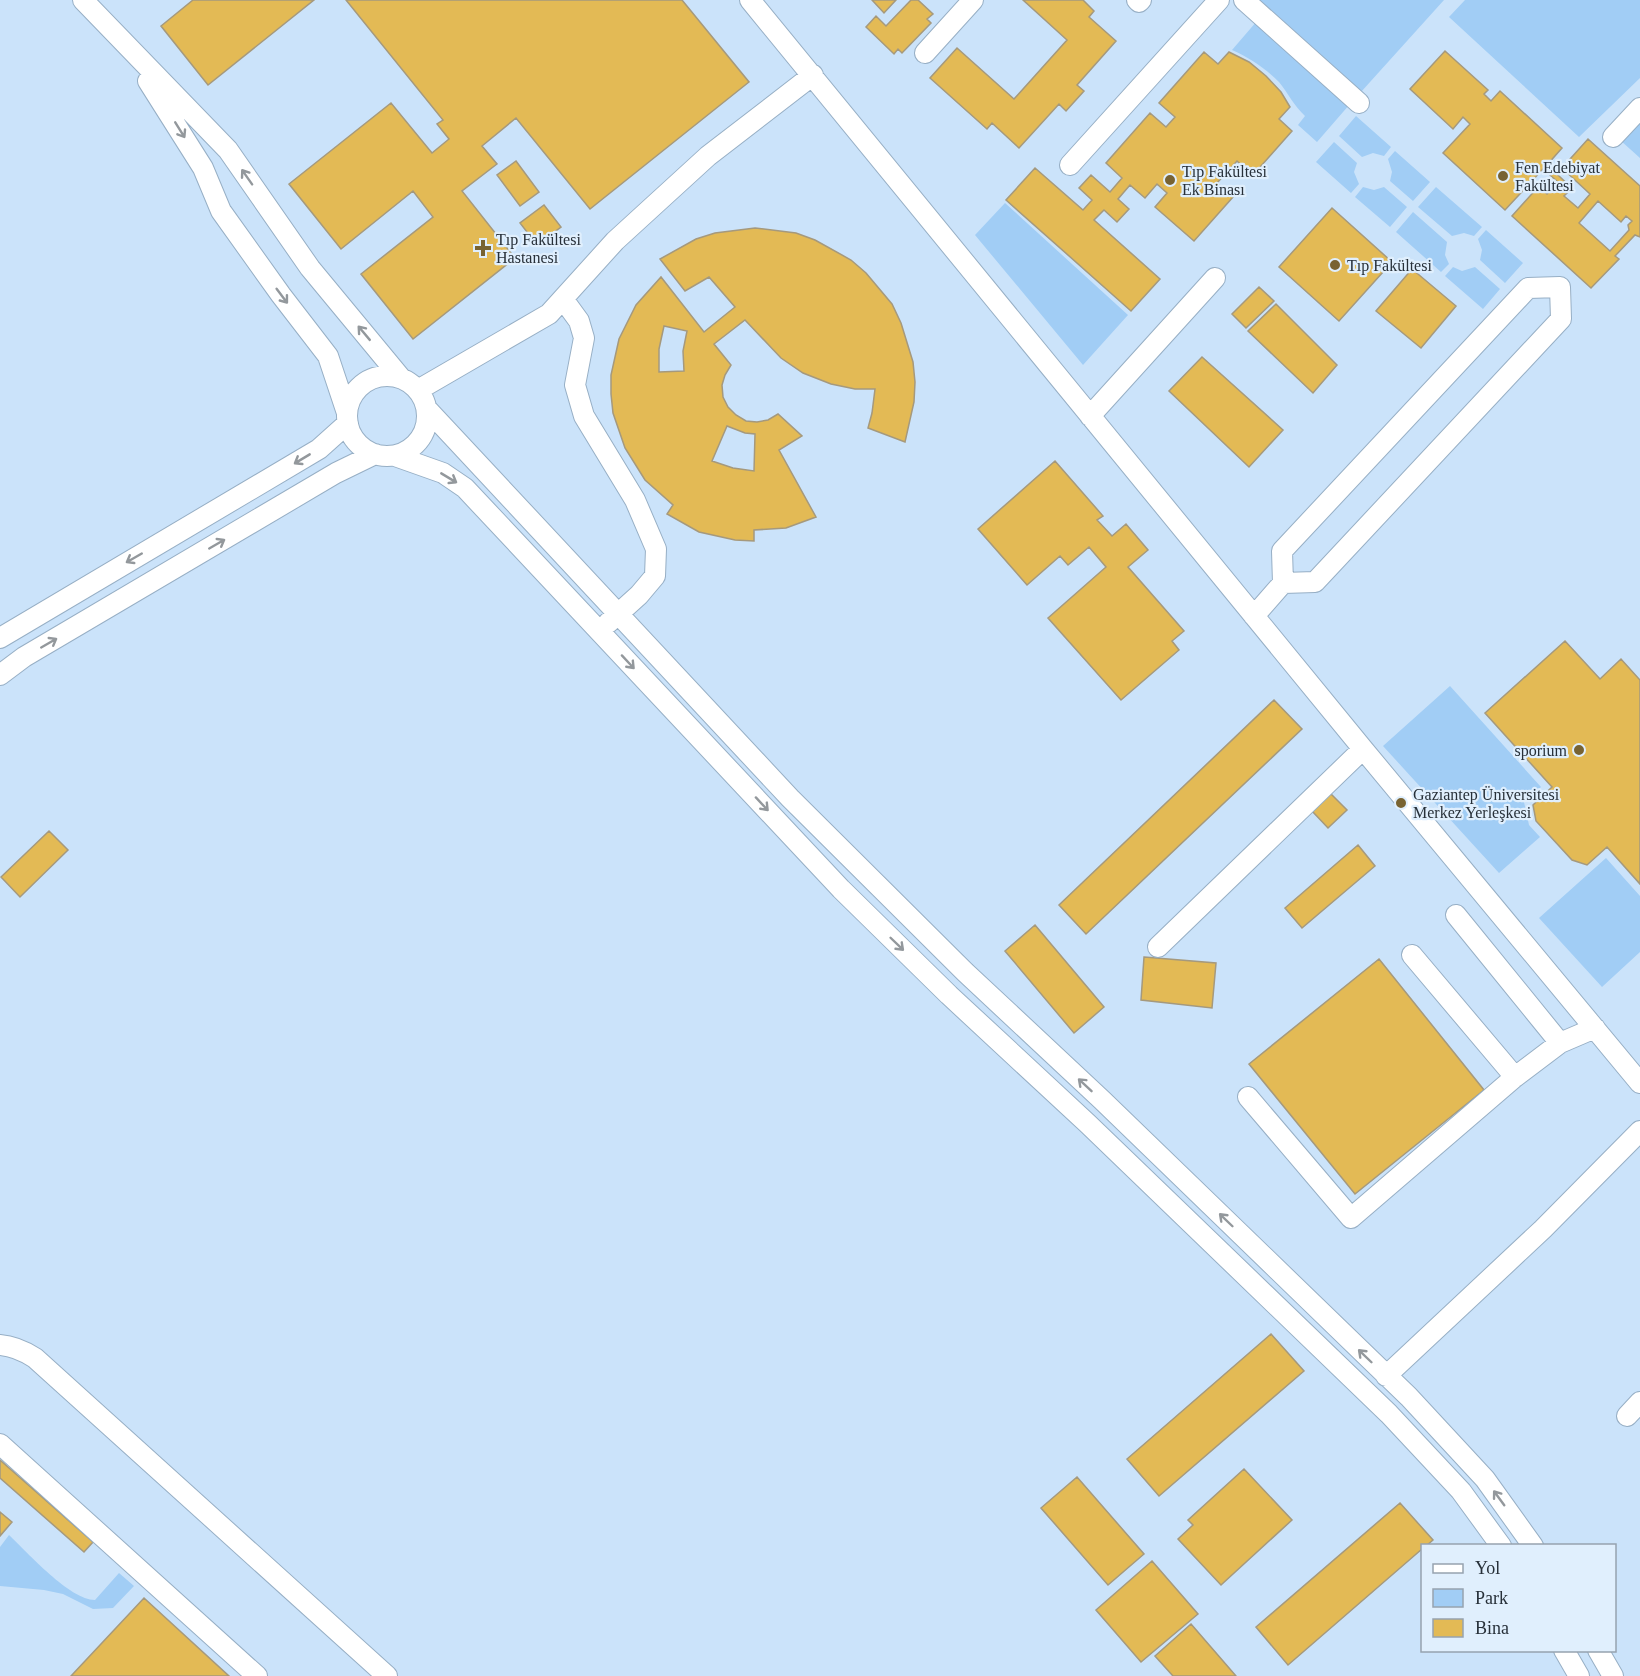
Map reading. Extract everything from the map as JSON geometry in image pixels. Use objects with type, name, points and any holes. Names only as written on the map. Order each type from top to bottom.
[{"type":"street","points":[[82,0],[228,150],[310,268],[401,378],[418,390],[427,409],[790,798],[957,964],[1111,1109],[1409,1397],[1485,1479],[1532,1544]]},
{"type":"street","points":[[750,0],[1363,749],[1640,1083]]},
{"type":"street","points":[[925,53],[973,0]]},
{"type":"street","points":[[1070,165],[1219,0]]},
{"type":"street","points":[[1244,0],[1359,103]]},
{"type":"street","points":[[126,45],[204,168],[221,211],[281,296],[328,356],[357,442],[375,454],[395,456],[443,473],[465,488],[841,889],[949,995],[1087,1123],[1389,1414],[1461,1491],[1500,1544]]},
{"type":"street","points":[[418,390],[549,314],[615,241],[708,156],[813,75]]},
{"type":"street","points":[[1613,137],[1640,108]]},
{"type":"street","points":[[204,168],[228,150]]},
{"type":"street","points":[[1090,416],[1215,278]]},
{"type":"street","points":[[1254,616],[1283,584],[1282,551],[1528,288],[1560,287],[1561,319],[1355,540],[1315,582],[1283,584]]},
{"type":"street","points":[[563,299],[579,321],[584,339],[575,385],[584,416],[635,500],[656,549],[655,576],[639,595],[599,631]]},
{"type":"street","points":[[0,638],[318,449],[348,418],[354,393],[370,380],[390,376],[401,378]]},
{"type":"street","points":[[395,456],[405,452],[420,439],[427,419],[427,409]]},
{"type":"street","points":[[0,675],[24,657],[336,473],[375,454]]},
{"type":"street","points":[[1158,947],[1363,749]]},
{"type":"street","points":[[1456,915],[1560,1043]]},
{"type":"street","points":[[1412,955],[1515,1077]]},
{"type":"street","points":[[1248,1097],[1351,1218],[1515,1077],[1560,1043],[1595,1028]]},
{"type":"street","points":[[1386,1376],[1543,1229],[1640,1131]]},
{"type":"street","points":[[0,1345],[9,1345],[24,1350],[35,1358],[387,1676]]},
{"type":"street","points":[[0,1444],[257,1676]]},
{"type":"street","points":[[1565,1652],[1579,1676]]},
{"type":"street","points":[[1599,1652],[1613,1676]]},
{"type":"green space","points":[[1259,0],[1444,0],[1361,92]]},
{"type":"green space","points":[[1465,0],[1640,0],[1640,78],[1579,137],[1449,17]]},
{"type":"green space","points":[[1257,21],[1350,104],[1317,142],[1298,125],[1305,116],[1279,82],[1257,64],[1232,50]]},
{"type":"green space","points":[[1356,116],[1391,147],[1384,156],[1373,153],[1362,157],[1339,136]]},
{"type":"green space","points":[[1640,118],[1640,158],[1620,140]]},
{"type":"green space","points":[[1334,142],[1357,163],[1354,172],[1359,184],[1351,193],[1316,162]]},
{"type":"green space","points":[[1395,151],[1430,182],[1413,201],[1390,181],[1392,172],[1388,159]]},
{"type":"green space","points":[[1363,187],[1374,190],[1384,187],[1407,207],[1390,227],[1355,197]]},
{"type":"green space","points":[[1436,187],[1482,227],[1474,236],[1464,233],[1452,236],[1418,207]]},
{"type":"green space","points":[[1005,203],[1128,315],[1083,365],[975,235]]},
{"type":"green space","points":[[1413,212],[1447,242],[1445,255],[1449,264],[1441,272],[1396,232]]},
{"type":"green space","points":[[1486,230],[1523,263],[1505,283],[1480,260],[1482,250],[1478,239]]},
{"type":"green space","points":[[1453,267],[1462,271],[1475,267],[1500,289],[1483,309],[1445,276]]},
{"type":"green space","points":[[1450,686],[1541,787],[1524,802],[1529,825],[1540,837],[1499,873],[1383,746]]},
{"type":"green space","points":[[1606,858],[1640,896],[1640,952],[1602,987],[1539,918]]},
{"type":"green space","points":[[9,1535],[62,1584],[85,1598],[95,1600],[119,1573],[134,1586],[113,1608],[93,1609],[63,1594],[0,1586],[0,1547]]},
{"type":"building","points":[[193,0],[314,0],[208,85],[161,26]]},
{"type":"building","points":[[346,0],[682,0],[749,82],[590,209],[516,118],[482,146],[497,164],[462,191],[515,258],[413,339],[361,274],[433,217],[413,191],[341,249],[289,184],[391,103],[432,153],[449,139],[437,124],[443,120]]},
{"type":"building","points":[[872,0],[896,0],[884,13]]},
{"type":"building","points":[[911,0],[918,0],[933,14],[927,19],[931,23],[902,53],[898,49],[894,54],[866,27],[876,16],[886,26]]},
{"type":"building","points":[[1023,0],[1083,0],[1094,11],[1089,17],[1116,41],[1077,85],[1084,91],[1066,111],[1059,104],[1019,148],[992,123],[987,129],[930,78],[957,48],[1014,99],[1067,40]]},
{"type":"building","name":"Fen Edebiyat Fakültesi","points":[[1445,51],[1488,90],[1484,94],[1491,101],[1500,91],[1562,148],[1547,165],[1572,188],[1564,196],[1578,208],[1590,194],[1562,168],[1588,139],[1640,186],[1640,237],[1635,235],[1615,256],[1619,259],[1591,288],[1512,216],[1539,186],[1547,194],[1558,182],[1543,169],[1505,210],[1443,153],[1470,124],[1463,117],[1453,129],[1410,89]],"holes":[[[1598,201],[1621,222],[1626,216],[1632,221],[1628,225],[1629,230],[1610,251],[1579,223]]]},
{"type":"building","name":"Tıp Fakültesi Ek Binası","points":[[1204,52],[1218,64],[1229,52],[1249,62],[1266,76],[1281,92],[1290,107],[1279,119],[1292,131],[1253,175],[1237,161],[1217,183],[1233,197],[1194,241],[1155,207],[1167,193],[1157,184],[1145,198],[1130,185],[1118,199],[1129,209],[1117,222],[1104,210],[1094,220],[1160,279],[1131,311],[1006,200],[1035,168],[1083,210],[1092,200],[1079,188],[1091,175],[1110,192],[1122,178],[1106,163],[1150,113],[1166,127],[1175,117],[1159,103]]},
{"type":"building","points":[[516,161],[539,192],[520,206],[497,175]]},
{"type":"building","points":[[544,205],[561,227],[537,245],[520,223]]},
{"type":"building","name":"Tıp Fakültesi","points":[[1332,208],[1392,262],[1339,321],[1279,267]]},
{"type":"building","points":[[755,228],[796,233],[815,240],[851,260],[866,273],[892,304],[901,323],[913,362],[914,402],[905,442],[868,428],[875,389],[855,389],[831,384],[803,373],[781,358],[745,320],[714,344],[731,365],[722,385],[723,397],[728,407],[746,421],[768,420],[778,414],[802,436],[779,450],[816,517],[786,528],[754,530],[754,541],[735,540],[699,532],[667,514],[673,505],[645,480],[625,448],[613,413],[611,375],[619,339],[636,305],[661,277],[704,332],[735,307],[709,277],[685,291],[660,259],[696,239],[715,233]],"holes":[[[664,326],[687,331],[683,351],[684,371],[659,372],[659,349]],[[727,426],[755,434],[754,471],[733,468],[712,461]]]},
{"type":"building","points":[[1412,269],[1456,306],[1421,348],[1376,311]]},
{"type":"building","points":[[1259,287],[1274,301],[1246,328],[1232,314]]},
{"type":"building","points":[[1276,304],[1337,365],[1313,393],[1248,331]]},
{"type":"building","points":[[1202,357],[1283,430],[1249,467],[1169,391]]},
{"type":"building","points":[[1055,461],[1103,516],[1097,520],[1112,536],[1126,524],[1148,550],[1128,567],[1184,631],[1172,641],[1179,650],[1121,700],[1048,618],[1106,567],[1089,547],[1068,565],[1060,556],[1027,585],[978,529]]},
{"type":"building","name":"sporium","points":[[1565,641],[1600,679],[1621,659],[1640,680],[1640,884],[1607,847],[1587,865],[1572,860],[1536,821],[1533,805],[1552,787],[1485,713]]},
{"type":"building","points":[[1274,700],[1302,729],[1086,934],[1059,905]]},
{"type":"building","points":[[1330,793],[1347,810],[1328,828],[1312,811]]},
{"type":"building","points":[[49,831],[68,850],[20,897],[1,877]]},
{"type":"building","points":[[1358,845],[1375,866],[1302,928],[1285,908]]},
{"type":"building","points":[[1035,925],[1104,1007],[1074,1033],[1005,951]]},
{"type":"building","points":[[1144,957],[1216,963],[1212,1008],[1141,1000]]},
{"type":"building","points":[[1379,959],[1484,1090],[1355,1194],[1249,1064]]},
{"type":"building","points":[[1271,1334],[1304,1371],[1159,1496],[1127,1459]]},
{"type":"building","points":[[0,1460],[93,1542],[84,1552],[0,1478]]},
{"type":"building","points":[[1244,1469],[1292,1520],[1221,1585],[1178,1539],[1193,1525],[1188,1520]]},
{"type":"building","points":[[1077,1477],[1144,1554],[1108,1585],[1041,1508]]},
{"type":"building","points":[[1400,1503],[1433,1540],[1428,1544],[1421,1544],[1421,1550],[1288,1665],[1256,1627]]},
{"type":"building","points":[[0,1512],[12,1522],[0,1536]]},
{"type":"building","points":[[1152,1561],[1198,1614],[1141,1662],[1096,1610]]},
{"type":"building","points":[[144,1598],[229,1676],[71,1676]]},
{"type":"building","points":[[1191,1624],[1236,1676],[1173,1676],[1155,1656]]},
{"type":"place","name":"Fen Edebiyat Fakültesi","points":[[1503,176]]},
{"type":"place","name":"Tıp Fakültesi Ek Binası","points":[[1170,180]]},
{"type":"place","name":"Tıp Fakültesi Hastanesi","points":[[483,248]]},
{"type":"place","name":"Tıp Fakültesi","points":[[1335,265]]},
{"type":"place","name":"sporium","points":[[1579,750]]},
{"type":"place","name":"Gaziantep Üniversitesi Merkez Yerleşkesi","points":[[1401,803]]}]
